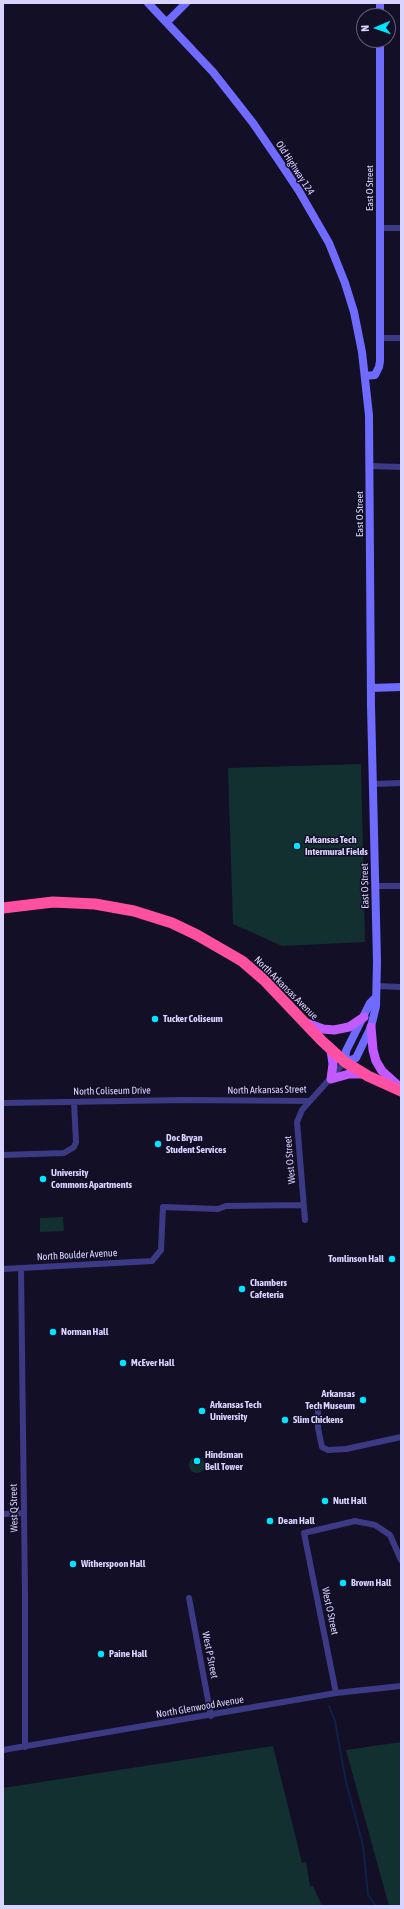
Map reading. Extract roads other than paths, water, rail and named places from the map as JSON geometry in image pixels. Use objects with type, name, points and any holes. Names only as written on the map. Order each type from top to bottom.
[{"type":"highway","name":"North Arkansas Avenue","points":[[3,908],[53,902],[95,904],[134,911],[172,923],[208,940],[242,961],[264,980],[302,1021],[345,1062],[365,1074],[401,1091]]},
{"type":"main road","points":[[302,1021],[323,1029],[334,1030],[349,1027],[364,1017]]},
{"type":"main road","points":[[371,1027],[373,1050],[376,1061],[382,1071],[401,1088]]},
{"type":"main road","points":[[331,1050],[333,1064],[331,1080],[349,1074],[365,1074]]},
{"type":"street","name":"Old Highway 124","points":[[148,3],[213,72],[253,123],[318,222],[329,243],[347,288],[357,325],[365,376]]},
{"type":"street","points":[[167,22],[186,3]]},
{"type":"street","name":"East O Street","points":[[375,998],[370,1003],[346,1050],[345,1062],[356,1058],[371,1027],[376,1006],[376,886],[370,688],[370,466],[369,415],[365,376],[375,375],[379,367],[380,48]]},
{"type":"street","points":[[380,228],[401,228]]},
{"type":"street","points":[[380,338],[401,338]]},
{"type":"street","points":[[370,466],[401,467]]},
{"type":"street","points":[[370,688],[401,686]]},
{"type":"street","points":[[373,784],[401,783]]},
{"type":"street","points":[[376,886],[401,886]]},
{"type":"street","points":[[376,986],[401,987]]},
{"type":"street","name":"North Arkansas Street","points":[[222,1100],[310,1101],[331,1080],[345,1062]]},
{"type":"street","name":"North Coliseum Drive","points":[[3,1102],[222,1100]]},
{"type":"street","name":"West O Street","points":[[305,1220],[297,1122],[302,1110],[310,1101]]},
{"type":"street","points":[[3,1155],[64,1152],[74,1148],[76,1142],[74,1102]]},
{"type":"street","name":"North Boulder Avenue","points":[[3,1269],[152,1261],[161,1250],[163,1207],[218,1209],[226,1206],[303,1205]]},
{"type":"street","name":"West Q Street","points":[[21,1268],[25,1747]]},
{"type":"street","points":[[318,1411],[318,1428],[322,1447],[328,1450],[346,1450],[401,1437]]},
{"type":"street","points":[[3,1514],[24,1514]]},
{"type":"street","name":"West O Street","points":[[336,1693],[304,1533],[355,1521],[375,1525],[390,1535],[401,1560]]},
{"type":"street","name":"West P Street","points":[[189,1598],[211,1716]]},
{"type":"street","name":"North Glenwood Avenue","points":[[3,1750],[211,1716],[336,1693],[401,1686]]},
{"type":"waterway","points":[[329,1706],[335,1721],[346,1782],[363,1845],[368,1895],[376,1906]]},
{"type":"place","name":"Arkansas Tech Intermural Fields","points":[[297,846]]},
{"type":"place","name":"Tucker Coliseum","points":[[155,1019]]},
{"type":"place","name":"Doc Bryan Student Services","points":[[158,1144]]},
{"type":"place","name":"University Commons Apartments","points":[[43,1179]]},
{"type":"place","name":"Tomlinson Hall","points":[[392,1259]]},
{"type":"place","name":"Chambers Cafeteria","points":[[242,1289]]},
{"type":"place","name":"Norman Hall","points":[[53,1332]]},
{"type":"place","name":"McEver Hall","points":[[123,1363]]},
{"type":"place","name":"Arkansas Tech Museum","points":[[363,1400]]},
{"type":"place","name":"Arkansas Tech University","points":[[202,1411]]},
{"type":"place","name":"Slim Chickens","points":[[285,1420]]},
{"type":"place","name":"Hindsman Bell Tower","points":[[197,1461]]},
{"type":"place","name":"Nutt Hall","points":[[325,1501]]},
{"type":"place","name":"Dean Hall","points":[[270,1521]]},
{"type":"place","name":"Witherspoon Hall","points":[[73,1564]]},
{"type":"place","name":"Brown Hall","points":[[343,1583]]},
{"type":"place","name":"Paine Hall","points":[[101,1654]]}]
